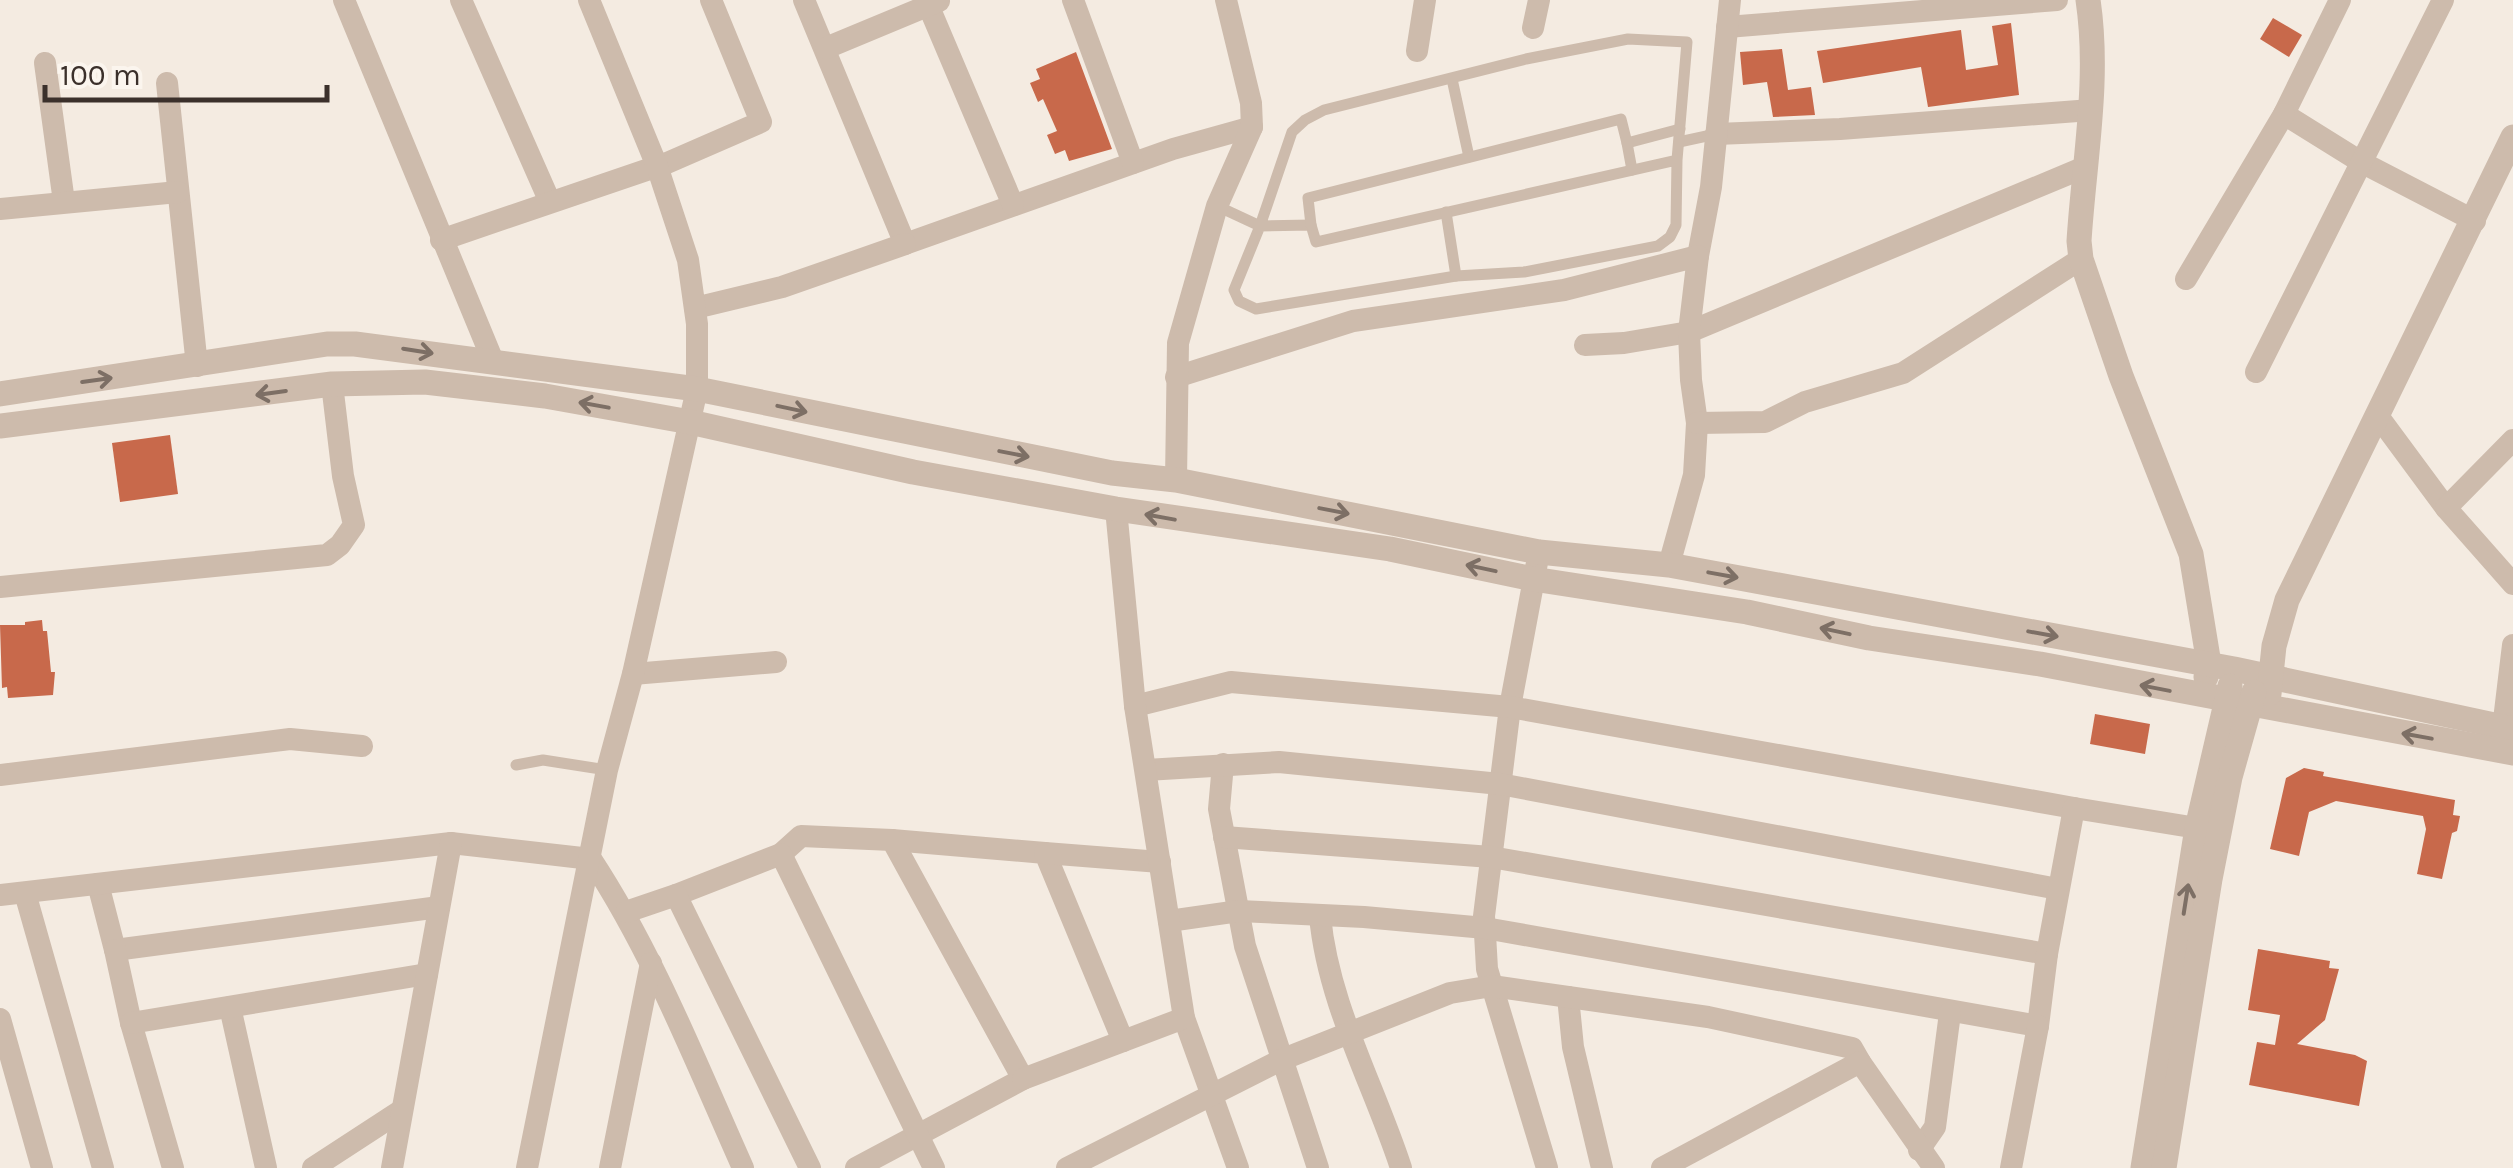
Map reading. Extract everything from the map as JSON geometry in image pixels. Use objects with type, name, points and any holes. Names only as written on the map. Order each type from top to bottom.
[{"type":"street","points":[[344,0],[493,362]]},
{"type":"street","points":[[462,0],[550,202]]},
{"type":"street","points":[[527,1168],[607,770],[697,390],[695,308],[688,260],[656,166],[589,0]]},
{"type":"street","points":[[441,240],[656,166],[761,122],[711,0]]},
{"type":"street","points":[[804,0],[905,244]]},
{"type":"street","points":[[1073,0],[1133,163]]},
{"type":"street","points":[[1176,480],[1178,344],[1218,206],[1252,127],[1251,103],[1226,0]]},
{"type":"street","points":[[1418,50],[1425,0]]},
{"type":"street","points":[[1533,28],[1539,0]]},
{"type":"street","points":[[1670,565],[1694,475],[1697,424],[1690,380],[1689,332],[1711,187],[1730,0]]},
{"type":"street","points":[[1727,27],[2057,0]]},
{"type":"street","points":[[2088,0],[2093,35],[2091,110],[2079,241],[2081,259],[2121,376],[2190,554],[2243,672],[2230,777],[2164,1168]]},
{"type":"street","points":[[2186,279],[2284,114],[2340,0]]},
{"type":"street","points":[[2256,372],[2443,0]]},
{"type":"street","points":[[826,48],[932,2],[1013,206]]},
{"type":"street","points":[[46,63],[64,202]]},
{"type":"street","points":[[166,82],[197,366]]},
{"type":"street","points":[[1716,134],[2091,110]]},
{"type":"street","points":[[2284,114],[2362,162],[2474,220]]},
{"type":"street","points":[[695,308],[782,288],[1133,163],[1252,127]]},
{"type":"street","points":[[2142,1168],[2198,828],[2243,672],[2274,646],[2287,600],[2474,220],[2506,170],[2513,137]]},
{"type":"street","points":[[1585,345],[1689,332],[2085,167]]},
{"type":"street","points":[[0,208],[178,192]]},
{"type":"street","points":[[1176,377],[1352,321],[1564,290],[1698,256]]},
{"type":"street","points":[[1697,424],[1765,422],[1805,402],[1902,372],[2081,259]]},
{"type":"street","points":[[0,394],[341,344],[396,348],[697,390],[1112,473],[1176,480],[1539,552],[1670,565],[2243,672],[2508,728],[2513,644]]},
{"type":"street","points":[[0,426],[332,384],[426,382],[545,396],[1116,510],[1390,548],[1534,579],[2040,664],[2513,753]]},
{"type":"street","points":[[0,586],[327,555],[354,525],[343,476],[332,384]]},
{"type":"street","points":[[2378,416],[2446,508],[2513,584]]},
{"type":"street","points":[[2446,508],[2513,440]]},
{"type":"street","points":[[1116,510],[1134,706],[1184,1018],[1238,1168]]},
{"type":"street","points":[[1539,552],[1510,707],[1484,928],[1487,970],[1548,1168]]},
{"type":"street","points":[[632,674],[776,662]]},
{"type":"street","points":[[1134,706],[1231,682],[1510,707],[2198,828]]},
{"type":"street","points":[[0,775],[290,740],[362,746]]},
{"type":"street","points":[[1146,770],[1279,762],[1500,784],[2058,889]]},
{"type":"street","points":[[1223,764],[1219,809],[1245,946],[1318,1168]]},
{"type":"street","points":[[2011,1168],[2074,808]]},
{"type":"street","points":[[626,912],[781,854],[801,836],[1160,862]]},
{"type":"street","points":[[1224,837],[1491,858],[2047,954]]},
{"type":"street","points":[[892,840],[1023,1079]]},
{"type":"street","points":[[0,895],[451,843],[591,859]]},
{"type":"street","points":[[392,1168],[451,843]]},
{"type":"street","points":[[781,854],[934,1168]]},
{"type":"street","points":[[1045,854],[1123,1041]]},
{"type":"street","points":[[591,859],[626,912],[743,1168]]},
{"type":"street","points":[[98,884],[131,1023],[173,1168]]},
{"type":"street","points":[[25,892],[103,1168]]},
{"type":"street","points":[[676,895],[810,1168]]},
{"type":"street","points":[[115,950],[439,907]]},
{"type":"street","points":[[1170,921],[1239,911],[1484,928],[2038,1026]]},
{"type":"street","points":[[1320,916],[1323,947],[1349,1034],[1401,1168]]},
{"type":"street","points":[[610,1168],[650,963]]},
{"type":"street","points":[[131,1023],[427,974]]},
{"type":"street","points":[[1067,1168],[1281,1060],[1450,993],[1492,986],[1708,1017],[1852,1048],[1926,1159]]},
{"type":"street","points":[[1568,997],[1573,1047],[1602,1168]]},
{"type":"street","points":[[230,1007],[266,1168]]},
{"type":"street","points":[[1926,1159],[1936,1127],[1950,1013]]},
{"type":"street","points":[[0,1018],[42,1168]]},
{"type":"street","points":[[856,1168],[1023,1079],[1184,1018]]},
{"type":"street","points":[[1662,1168],[1860,1062]]},
{"type":"street","points":[[313,1168],[402,1110]]},
{"type":"lane","points":[[1628,40],[1687,42],[1676,225],[1670,237],[1658,246],[1524,272],[1456,276],[1256,309],[1239,301],[1234,290],[1292,132],[1304,120],[1324,110],[1452,79],[1526,59],[1628,40]]},
{"type":"lane","points":[[1452,79],[1469,157]]},
{"type":"lane","points":[[1632,170],[1621,119],[1308,198],[1311,225],[1316,242],[1677,160]]},
{"type":"lane","points":[[1627,142],[1716,134]]},
{"type":"lane","points":[[1218,206],[1260,226],[1311,225]]},
{"type":"lane","points":[[1446,212],[1456,276]]},
{"type":"lane","points":[[516,765],[543,760],[607,770]]},
{"type":"building","points":[[2273,18],[2302,35],[2289,57],[2260,39]]},
{"type":"building","points":[[2011,23],[2019,95],[1928,107],[1921,67],[1823,83],[1817,51],[1961,30],[1966,70],[1998,65],[1992,26]]},
{"type":"building","points":[[1782,49],[1788,90],[1811,87],[1815,115],[1773,117],[1767,82],[1743,85],[1740,52]]},
{"type":"building","points":[[1076,52],[1112,149],[1069,161],[1065,150],[1055,154],[1047,135],[1057,131],[1043,99],[1038,102],[1030,83],[1040,79],[1036,69]]},
{"type":"building","points":[[170,435],[178,494],[120,502],[112,443]]},
{"type":"building","points":[[42,620],[43,631],[47,631],[51,672],[55,672],[53,695],[8,698],[7,687],[2,688],[0,625]]},
{"type":"building","points":[[2095,714],[2150,724],[2145,754],[2090,744]]},
{"type":"building","points":[[2304,768],[2324,772],[2323,776],[2455,800],[2453,815],[2460,816],[2457,831],[2452,833],[2442,879],[2417,874],[2426,829],[2423,816],[2336,801],[2309,812],[2299,856],[2270,849],[2286,778]]},
{"type":"building","points":[[2258,949],[2330,961],[2329,968],[2339,969],[2325,1020],[2297,1044],[2367,1061],[2359,1106],[2249,1085],[2257,1042],[2275,1045],[2280,1015],[2248,1010]]}]
